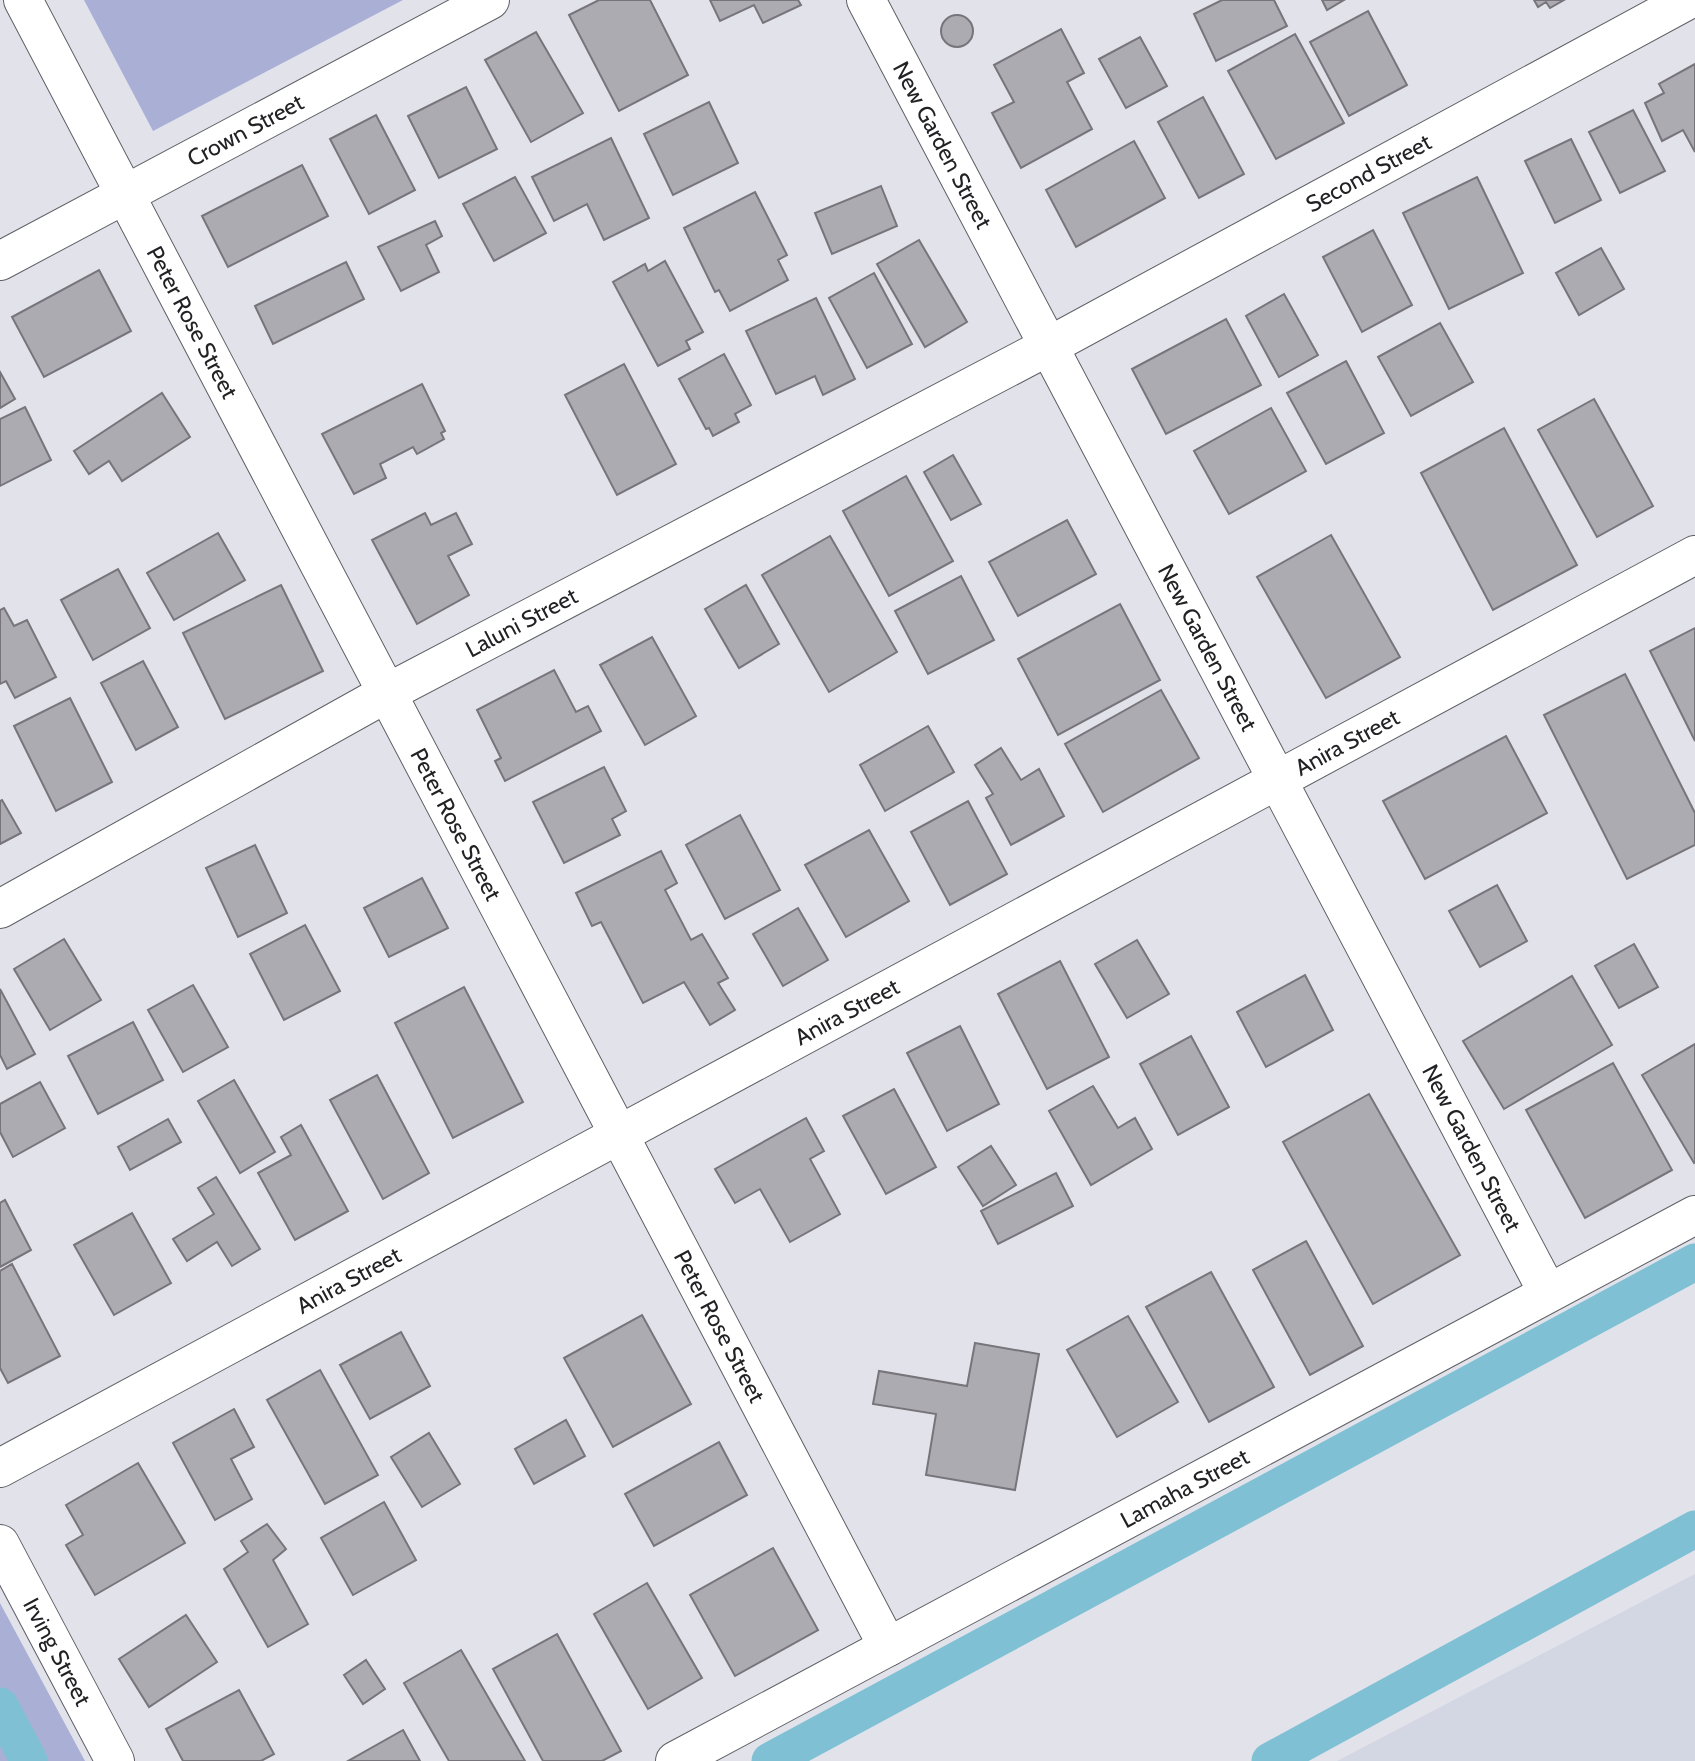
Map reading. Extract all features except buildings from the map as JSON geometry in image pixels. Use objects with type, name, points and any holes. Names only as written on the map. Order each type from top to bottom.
[{"type":"street","name":"Peter Rose Street","points":[[23,0],[888,1647]]},
{"type":"street","name":"Crown Street","points":[[0,261],[490,0]]},
{"type":"street","name":"New Garden Street","points":[[866,0],[1548,1293]]},
{"type":"street","name":"Second Street","points":[[1049,346],[1688,0]]},
{"type":"street","name":"Laluni Street","points":[[0,909],[387,693],[1049,346]]},
{"type":"street","name":"Anira Street","points":[[0,1468],[1695,555]]},
{"type":"street","name":"Lamaha Street","points":[[675,1761],[1695,1215]]},
{"type":"street","name":"Irving Street","points":[[0,1544],[115,1761]]},
{"type":"shaded area","points":[[84,0],[403,0],[153,131]]},
{"type":"shaded area","points":[[1695,1574],[1695,1761],[1337,1761]]},
{"type":"shaded area","points":[[0,1603],[85,1761],[0,1761]]},
{"type":"waterway","points":[[770,1761],[1695,1262]]},
{"type":"waterway","points":[[1270,1761],[1695,1529]]},
{"type":"waterway","points":[[0,1706],[29,1761]]}]
